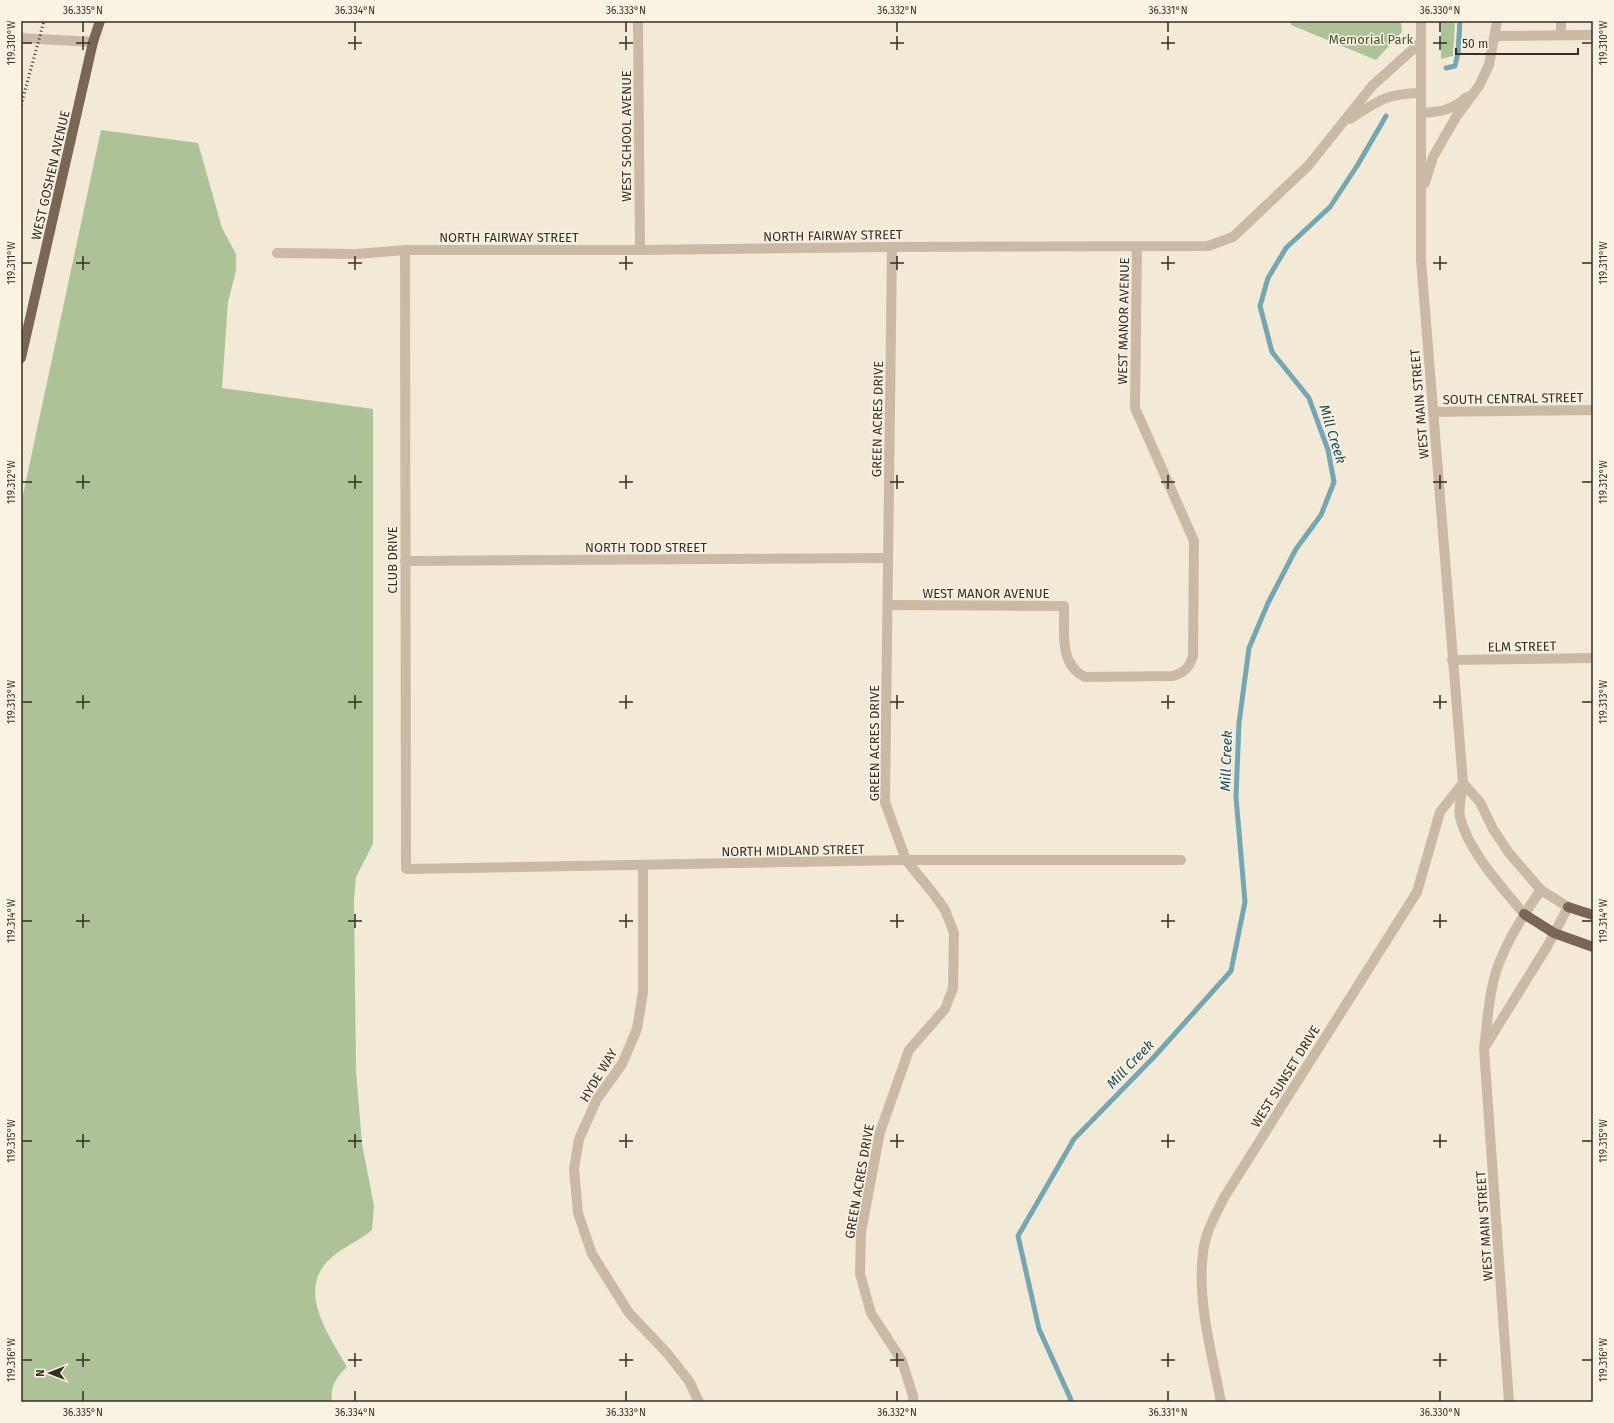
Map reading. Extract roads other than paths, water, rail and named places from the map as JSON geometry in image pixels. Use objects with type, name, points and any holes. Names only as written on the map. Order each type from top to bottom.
[{"type":"main road","name":"WEST GOSHEN AVENUE","points":[[21,358],[100,21]]},
{"type":"main road","points":[[1568,907],[1593,915]]},
{"type":"main road","points":[[1524,914],[1554,933],[1593,947]]},
{"type":"street","name":"WEST SCHOOL AVENUE","points":[[638,21],[640,250]]},
{"type":"street","name":"WEST MAIN STREET","points":[[1421,21],[1421,260],[1463,783],[1460,816],[1473,847],[1493,877],[1524,914]]},
{"type":"street","points":[[1421,194],[1433,157],[1456,117],[1479,86],[1489,65],[1498,21]]},
{"type":"street","points":[[1562,21],[1562,35]]},
{"type":"street","points":[[1496,36],[1593,35]]},
{"type":"street","points":[[21,38],[94,42]]},
{"type":"street","name":"NORTH FAIRWAY STREET","points":[[277,253],[357,254],[405,250],[1208,246],[1233,236],[1308,166],[1372,86],[1421,42]]},
{"type":"street","points":[[1422,113],[1444,112],[1449,110],[1462,102],[1479,86]]},
{"type":"street","name":"NORTH FAIRWAY STREET","points":[[1341,125],[1385,97],[1398,94],[1421,93]]},
{"type":"street","name":"GREEN ACRES DRIVE","points":[[892,247],[885,802],[906,860],[945,910],[954,933],[953,988],[945,1010],[909,1050],[880,1132],[861,1232],[860,1274],[871,1314],[902,1361],[914,1396],[913,1402]]},
{"type":"street","name":"WEST MANOR AVENUE","points":[[888,605],[1064,606],[1065,654],[1070,666],[1076,673],[1085,677],[1172,676],[1183,673],[1190,666],[1193,656],[1194,541],[1135,408],[1137,247]]},
{"type":"street","name":"CLUB DRIVE","points":[[405,250],[406,869]]},
{"type":"street","name":"SOUTH CENTRAL STREET","points":[[1433,412],[1593,410]]},
{"type":"street","name":"NORTH TODD STREET","points":[[405,561],[888,558]]},
{"type":"street","name":"ELM STREET","points":[[1452,660],[1593,658]]},
{"type":"street","points":[[1463,783],[1480,802],[1493,829],[1509,853],[1541,890],[1568,907],[1484,1049]]},
{"type":"street","name":"WEST SUNSET DRIVE","points":[[1221,1402],[1202,1294],[1203,1252],[1209,1228],[1229,1189],[1417,892],[1440,812],[1463,783]]},
{"type":"street","name":"NORTH MIDLAND STREET","points":[[406,869],[643,866],[906,860],[1181,860]]},
{"type":"street","name":"HYDE WAY","points":[[643,866],[643,992],[637,1029],[622,1064],[597,1100],[579,1139],[574,1169],[578,1213],[592,1254],[629,1314],[667,1353],[685,1375],[699,1402]]},
{"type":"street","name":"WEST MAIN STREET","points":[[1509,1402],[1484,1049],[1491,992],[1501,957],[1524,914],[1541,890]]},
{"type":"waterway","name":"Mill Creek","points":[[1446,68],[1455,66],[1458,53],[1460,21]]},
{"type":"waterway","name":"Mill Creek","points":[[1072,1402],[1039,1329],[1018,1236],[1074,1139],[1154,1057],[1231,971],[1245,902],[1236,797],[1239,723],[1249,648],[1268,603],[1296,549],[1321,515],[1334,482],[1328,450],[1309,398],[1272,352],[1260,306],[1268,278],[1286,248],[1330,207],[1357,166],[1386,116]]},
{"type":"railway","points":[[21,105],[44,21]]},
{"type":"park label","name":"Memorial Park","points":[[1371,39]]}]
